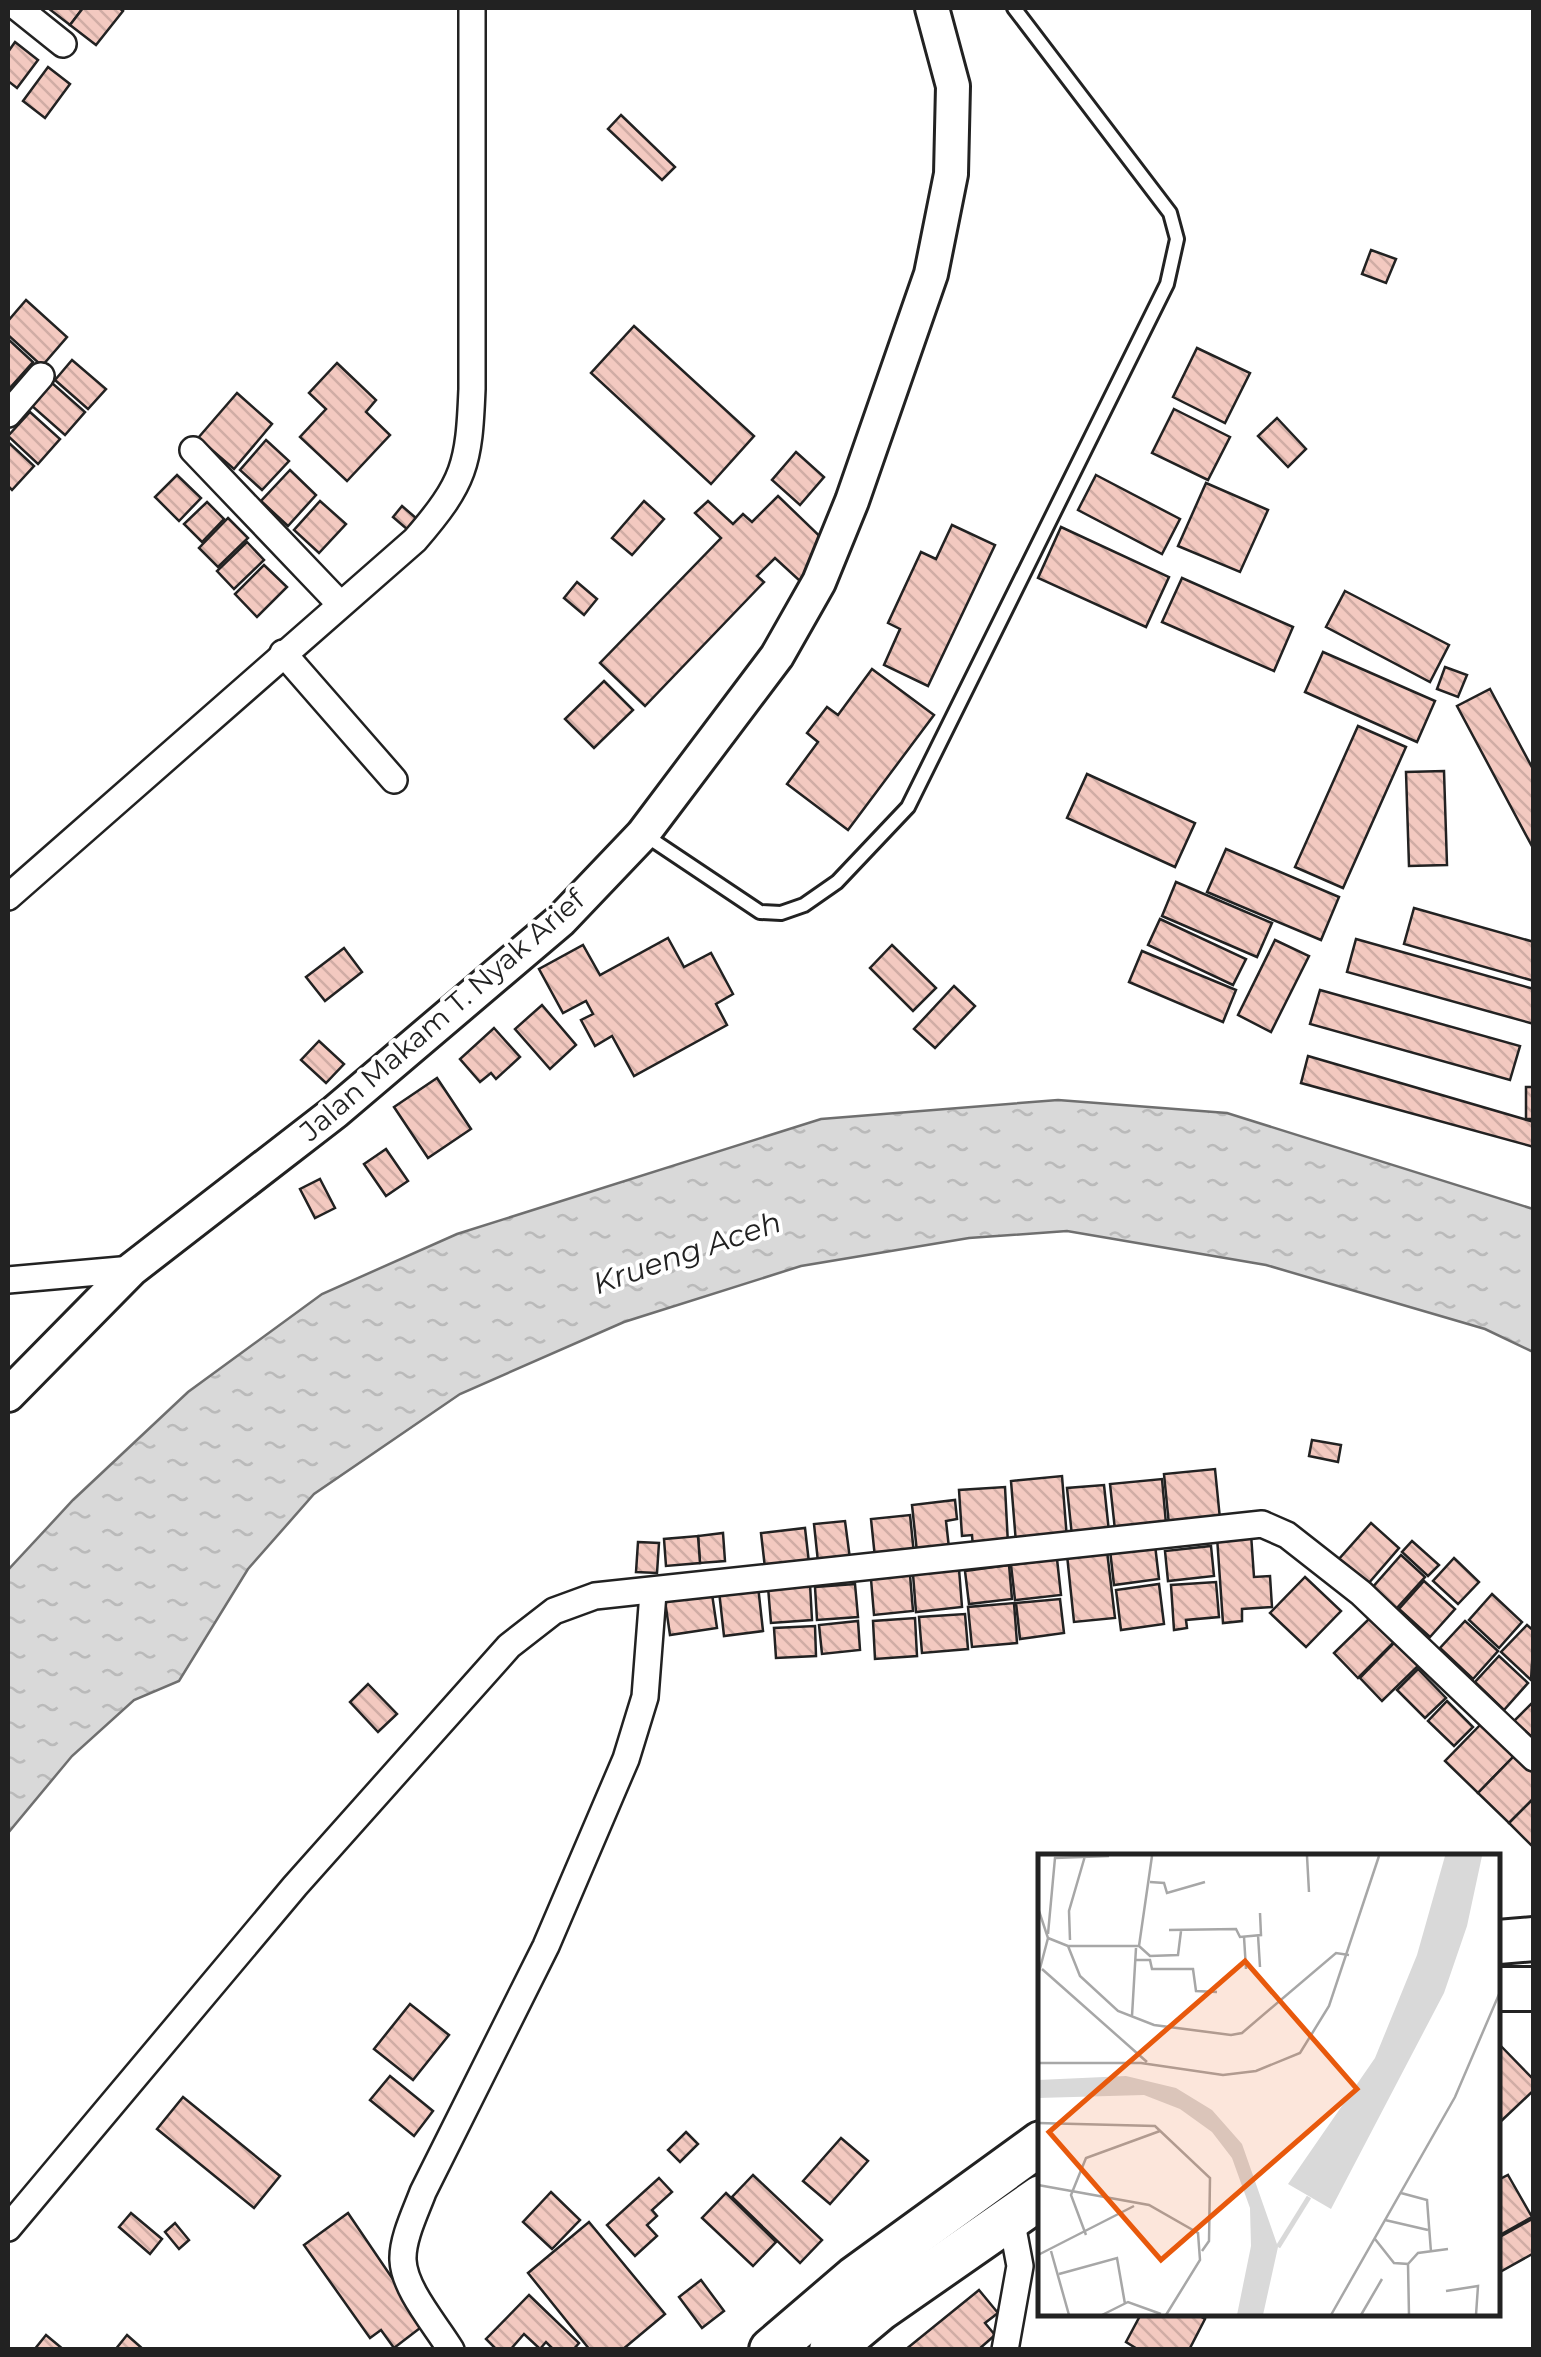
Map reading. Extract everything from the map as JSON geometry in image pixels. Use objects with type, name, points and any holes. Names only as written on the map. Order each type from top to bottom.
[{"type":"highway","points":[[1501,1942],[1534,1939]]},
{"type":"highway","points":[[1501,1989],[1534,1988]]},
{"type":"highway","points":[[771,2350],[855,2278],[1038,2146]]},
{"type":"highway","points":[[832,2350],[880,2309],[1026,2207]]},
{"type":"street","points":[[18,8],[63,44]]},
{"type":"street","points":[[8,897],[415,540],[448,502],[470,450],[472,8]]},
{"type":"street","name":"Jalan Makam T. Nyak Arief","points":[[8,1395],[132,1269],[335,1112],[561,920],[643,834],[777,656],[819,582],[859,482],[931,274],[951,174],[953,86],[932,8]]},
{"type":"street","points":[[8,414],[41,376]]},
{"type":"street","points":[[193,450],[340,604]]},
{"type":"street","points":[[283,653],[394,780]]},
{"type":"street","points":[[8,1280],[132,1269]]},
{"type":"street","points":[[8,2228],[295,1886],[508,1646],[554,1611],[595,1596],[653,1593],[1262,1524],[1287,1534],[1361,1593],[1534,1758]]},
{"type":"street","points":[[451,2350],[412,2286],[403,2260],[410,2230],[423,2192],[546,1946],[626,1759],[645,1697],[653,1593]]},
{"type":"street","points":[[1005,2350],[1026,2207]]},
{"type":"lane","points":[[643,834],[760,912],[781,913],[804,905],[837,882],[908,808],[1167,284],[1177,239],[1170,213],[1014,8]]},
{"type":"water","name":"Krueng Aceh","points":[[1058,1100],[1227,1113],[1533,1209],[1533,1352],[1485,1329],[1266,1265],[1067,1231],[969,1238],[801,1266],[624,1322],[460,1394],[314,1494],[248,1569],[179,1681],[134,1700],[72,1756],[8,1833],[8,1570],[73,1500],[188,1392],[322,1294],[457,1234],[821,1119]]},
{"type":"building","points":[[48,8],[83,8],[70,25]]},
{"type":"building","points":[[83,8],[123,11],[96,45],[70,25]]},
{"type":"building","points":[[15,42],[38,60],[17,88],[8,81],[8,52]]},
{"type":"building","points":[[48,67],[70,84],[45,118],[23,101]]},
{"type":"building","points":[[621,115],[675,167],[662,180],[608,129]]},
{"type":"building","points":[[1371,250],[1396,259],[1386,283],[1362,274]]},
{"type":"building","points":[[26,300],[67,337],[42,366],[8,335],[8,321]]},
{"type":"building","points":[[634,326],[754,436],[711,484],[591,373]]},
{"type":"building","points":[[8,339],[33,362],[8,390]]},
{"type":"building","points":[[1197,348],[1250,373],[1225,423],[1173,397]]},
{"type":"building","points":[[72,360],[106,389],[88,409],[55,380]]},
{"type":"building","points":[[337,363],[376,400],[366,412],[390,435],[347,481],[300,437],[326,409],[309,393]]},
{"type":"building","points":[[52,383],[85,412],[65,435],[32,406]]},
{"type":"building","points":[[237,393],[272,424],[234,469],[198,438]]},
{"type":"building","points":[[1174,409],[1230,437],[1208,480],[1152,453]]},
{"type":"building","points":[[30,412],[60,439],[38,464],[8,436]]},
{"type":"building","points":[[1277,418],[1306,449],[1288,467],[1258,436]]},
{"type":"building","points":[[266,440],[289,461],[262,490],[240,470]]},
{"type":"building","points":[[8,442],[34,466],[12,490],[8,486]]},
{"type":"building","points":[[796,452],[824,477],[800,505],[772,480]]},
{"type":"building","points":[[290,470],[316,495],[288,526],[261,501]]},
{"type":"building","points":[[177,475],[201,498],[179,521],[155,497]]},
{"type":"building","points":[[1096,475],[1180,519],[1162,554],[1078,510]]},
{"type":"building","points":[[1206,483],[1268,510],[1240,572],[1178,546]]},
{"type":"building","points":[[778,496],[832,548],[800,581],[775,558],[757,576],[764,582],[645,706],[600,663],[721,538],[695,513],[708,501],[733,524],[743,514],[752,522]]},
{"type":"building","points":[[320,501],[346,524],[319,553],[294,530]]},
{"type":"building","points":[[644,501],[664,519],[632,555],[612,538]]},
{"type":"building","points":[[207,502],[224,519],[202,542],[184,524]]},
{"type":"building","points":[[402,506],[417,519],[408,530],[393,517]]},
{"type":"building","points":[[228,518],[248,538],[218,567],[199,548]]},
{"type":"building","points":[[952,525],[995,545],[928,686],[884,665],[900,629],[888,623],[921,552],[936,559]]},
{"type":"building","points":[[1061,527],[1169,577],[1146,627],[1038,578]]},
{"type":"building","points":[[247,542],[264,560],[234,589],[217,571]]},
{"type":"building","points":[[264,565],[287,587],[257,617],[235,594]]},
{"type":"building","points":[[1182,578],[1293,627],[1274,671],[1162,622]]},
{"type":"building","points":[[577,582],[597,599],[584,615],[564,598]]},
{"type":"building","points":[[1345,591],[1449,645],[1430,682],[1326,627]]},
{"type":"building","points":[[1323,652],[1435,701],[1417,742],[1305,692]]},
{"type":"building","points":[[1445,667],[1467,675],[1458,697],[1437,689]]},
{"type":"building","points":[[872,669],[934,715],[848,830],[787,784],[818,742],[807,733],[827,707],[838,715]]},
{"type":"building","points":[[604,681],[633,710],[594,748],[565,719]]},
{"type":"building","points":[[1490,689],[1534,771],[1534,850],[1457,706]]},
{"type":"building","points":[[1358,726],[1406,747],[1343,888],[1295,867]]},
{"type":"building","points":[[1444,771],[1447,865],[1409,866],[1406,772]]},
{"type":"building","points":[[1087,774],[1195,823],[1175,867],[1067,818]]},
{"type":"building","points":[[1226,849],[1339,897],[1321,940],[1207,892]]},
{"type":"building","points":[[1176,882],[1272,923],[1257,957],[1162,916]]},
{"type":"building","points":[[1414,908],[1534,942],[1534,981],[1404,944]]},
{"type":"building","points":[[1160,919],[1246,959],[1233,985],[1148,945]]},
{"type":"building","points":[[668,938],[684,967],[711,953],[733,994],[716,1004],[727,1025],[634,1076],[612,1036],[595,1046],[581,1020],[593,1014],[586,1001],[563,1013],[539,969],[583,945],[600,975]]},
{"type":"building","points":[[1356,939],[1534,989],[1534,1024],[1347,972]]},
{"type":"building","points":[[1275,940],[1309,956],[1271,1032],[1238,1015]]},
{"type":"building","points":[[892,945],[936,988],[913,1011],[870,968]]},
{"type":"building","points":[[344,948],[362,972],[325,1001],[306,977]]},
{"type":"building","points":[[1142,951],[1236,990],[1223,1022],[1129,982]]},
{"type":"building","points":[[954,986],[975,1006],[935,1048],[914,1029]]},
{"type":"building","points":[[1320,990],[1520,1046],[1510,1080],[1310,1024]]},
{"type":"building","points":[[542,1005],[576,1045],[550,1069],[515,1029]]},
{"type":"building","points":[[494,1028],[520,1057],[496,1079],[491,1073],[480,1082],[460,1059]]},
{"type":"building","points":[[319,1041],[344,1064],[326,1083],[301,1060]]},
{"type":"building","points":[[1308,1056],[1534,1122],[1534,1147],[1301,1083]]},
{"type":"building","points":[[437,1078],[471,1129],[428,1158],[394,1107]]},
{"type":"building","points":[[1526,1087],[1534,1087],[1534,1119],[1526,1119]]},
{"type":"building","points":[[386,1149],[408,1181],[386,1196],[364,1164]]},
{"type":"building","points":[[320,1179],[335,1208],[315,1218],[300,1189]]},
{"type":"building","points":[[1312,1440],[1341,1445],[1338,1462],[1309,1456]]},
{"type":"building","points":[[1215,1469],[1220,1519],[1169,1525],[1164,1474]]},
{"type":"building","points":[[1062,1476],[1067,1539],[1016,1543],[1011,1481]]},
{"type":"building","points":[[1162,1479],[1166,1524],[1115,1530],[1110,1484]]},
{"type":"building","points":[[1104,1485],[1109,1532],[1072,1536],[1067,1488]]},
{"type":"building","points":[[1005,1487],[1008,1544],[973,1547],[972,1535],[962,1536],[959,1490]]},
{"type":"building","points":[[955,1500],[957,1519],[946,1521],[949,1548],[917,1552],[912,1505]]},
{"type":"building","points":[[910,1515],[914,1554],[875,1558],[871,1519]]},
{"type":"building","points":[[845,1521],[850,1559],[818,1562],[814,1524]]},
{"type":"building","points":[[1371,1523],[1399,1548],[1368,1584],[1339,1559]]},
{"type":"building","points":[[805,1528],[809,1563],[765,1568],[761,1533]]},
{"type":"building","points":[[723,1533],[725,1561],[700,1563],[698,1536]]},
{"type":"building","points":[[1251,1534],[1254,1577],[1270,1576],[1272,1607],[1242,1609],[1242,1621],[1223,1623],[1217,1537]]},
{"type":"building","points":[[698,1536],[700,1563],[666,1566],[664,1539]]},
{"type":"building","points":[[1412,1541],[1439,1565],[1428,1576],[1402,1552]]},
{"type":"building","points":[[638,1542],[659,1543],[657,1573],[636,1572]]},
{"type":"building","points":[[1155,1545],[1159,1579],[1114,1585],[1110,1550]]},
{"type":"building","points":[[1211,1546],[1214,1576],[1168,1581],[1165,1551]]},
{"type":"building","points":[[1107,1551],[1115,1618],[1074,1622],[1067,1555]]},
{"type":"building","points":[[1401,1555],[1425,1577],[1396,1609],[1372,1588]]},
{"type":"building","points":[[1454,1558],[1479,1582],[1458,1604],[1433,1581]]},
{"type":"building","points":[[1057,1559],[1061,1595],[1015,1600],[1011,1565]]},
{"type":"building","points":[[1009,1565],[1012,1599],[969,1604],[965,1571]]},
{"type":"building","points":[[959,1569],[962,1607],[916,1612],[913,1574]]},
{"type":"building","points":[[910,1575],[913,1611],[874,1615],[871,1579]]},
{"type":"building","points":[[1305,1577],[1341,1611],[1306,1647],[1270,1613]]},
{"type":"building","points":[[1424,1581],[1455,1609],[1430,1637],[1399,1609]]},
{"type":"building","points":[[1216,1582],[1219,1617],[1186,1620],[1187,1628],[1174,1630],[1171,1585]]},
{"type":"building","points":[[810,1584],[812,1620],[771,1623],[768,1587]]},
{"type":"building","points":[[855,1584],[858,1617],[817,1620],[815,1587]]},
{"type":"building","points":[[1159,1584],[1164,1624],[1121,1630],[1116,1590]]},
{"type":"building","points":[[758,1586],[763,1631],[724,1636],[719,1591]]},
{"type":"building","points":[[712,1594],[717,1628],[670,1635],[665,1601]]},
{"type":"building","points":[[1492,1594],[1522,1622],[1499,1648],[1469,1620]]},
{"type":"building","points":[[1060,1599],[1064,1633],[1020,1639],[1016,1603]]},
{"type":"building","points":[[1014,1603],[1017,1643],[972,1647],[968,1607]]},
{"type":"building","points":[[965,1614],[968,1649],[922,1653],[919,1617]]},
{"type":"building","points":[[1372,1616],[1396,1640],[1358,1678],[1334,1653]]},
{"type":"building","points":[[915,1618],[917,1656],[875,1659],[873,1621]]},
{"type":"building","points":[[858,1621],[860,1650],[822,1654],[819,1625]]},
{"type":"building","points":[[1465,1621],[1498,1651],[1473,1679],[1440,1648]]},
{"type":"building","points":[[1527,1625],[1534,1631],[1531,1680],[1501,1652]]},
{"type":"building","points":[[815,1626],[816,1656],[776,1658],[774,1628]]},
{"type":"building","points":[[1396,1641],[1419,1665],[1382,1701],[1360,1678]]},
{"type":"building","points":[[1499,1656],[1528,1683],[1504,1710],[1475,1682]]},
{"type":"building","points":[[1418,1669],[1446,1698],[1425,1718],[1397,1690]]},
{"type":"building","points":[[368,1684],[397,1714],[378,1732],[350,1702]]},
{"type":"building","points":[[1447,1701],[1473,1727],[1454,1746],[1428,1721]]},
{"type":"building","points":[[1534,1701],[1534,1739],[1514,1721]]},
{"type":"building","points":[[1484,1721],[1517,1753],[1478,1793],[1445,1761]]},
{"type":"building","points":[[1517,1753],[1534,1770],[1534,1798],[1509,1823],[1478,1793]]},
{"type":"building","points":[[1534,1798],[1534,1843],[1531,1845],[1509,1823]]},
{"type":"building","points":[[410,2004],[449,2035],[413,2080],[374,2049]]},
{"type":"building","points":[[1501,2046],[1534,2080],[1534,2090],[1501,2121]]},
{"type":"building","points":[[390,2076],[433,2111],[414,2136],[370,2100]]},
{"type":"building","points":[[183,2097],[280,2176],[254,2208],[157,2129]]},
{"type":"building","points":[[686,2132],[698,2144],[680,2162],[668,2150]]},
{"type":"building","points":[[841,2138],[868,2161],[830,2204],[803,2181]]},
{"type":"building","points":[[753,2175],[822,2240],[800,2263],[732,2197]]},
{"type":"building","points":[[1508,2175],[1532,2217],[1501,2234],[1501,2178]]},
{"type":"building","points":[[659,2178],[672,2192],[652,2210],[657,2216],[647,2225],[657,2236],[635,2256],[607,2225]]},
{"type":"building","points":[[551,2192],[580,2220],[552,2249],[523,2222]]},
{"type":"building","points":[[726,2193],[776,2242],[753,2266],[702,2218]]},
{"type":"building","points":[[131,2213],[162,2239],[150,2254],[119,2227]]},
{"type":"building","points":[[348,2213],[424,2325],[394,2348],[381,2330],[370,2338],[304,2245]]},
{"type":"building","points":[[1534,2218],[1534,2253],[1501,2271],[1501,2236]]},
{"type":"building","points":[[589,2222],[665,2314],[622,2350],[590,2350],[528,2273]]},
{"type":"building","points":[[175,2223],[189,2240],[179,2249],[165,2232]]},
{"type":"building","points":[[701,2280],[724,2311],[702,2328],[679,2297]]},
{"type":"building","points":[[979,2290],[998,2313],[985,2323],[995,2335],[978,2350],[905,2350]]},
{"type":"building","points":[[529,2295],[579,2343],[573,2350],[554,2350],[546,2342],[540,2349],[524,2334],[510,2350],[497,2350],[486,2339]]},
{"type":"building","points":[[1139,2317],[1205,2319],[1189,2350],[1139,2350],[1126,2342]]},
{"type":"building","points":[[46,2335],[64,2350],[34,2350]]},
{"type":"building","points":[[127,2335],[144,2350],[115,2350]]}]
